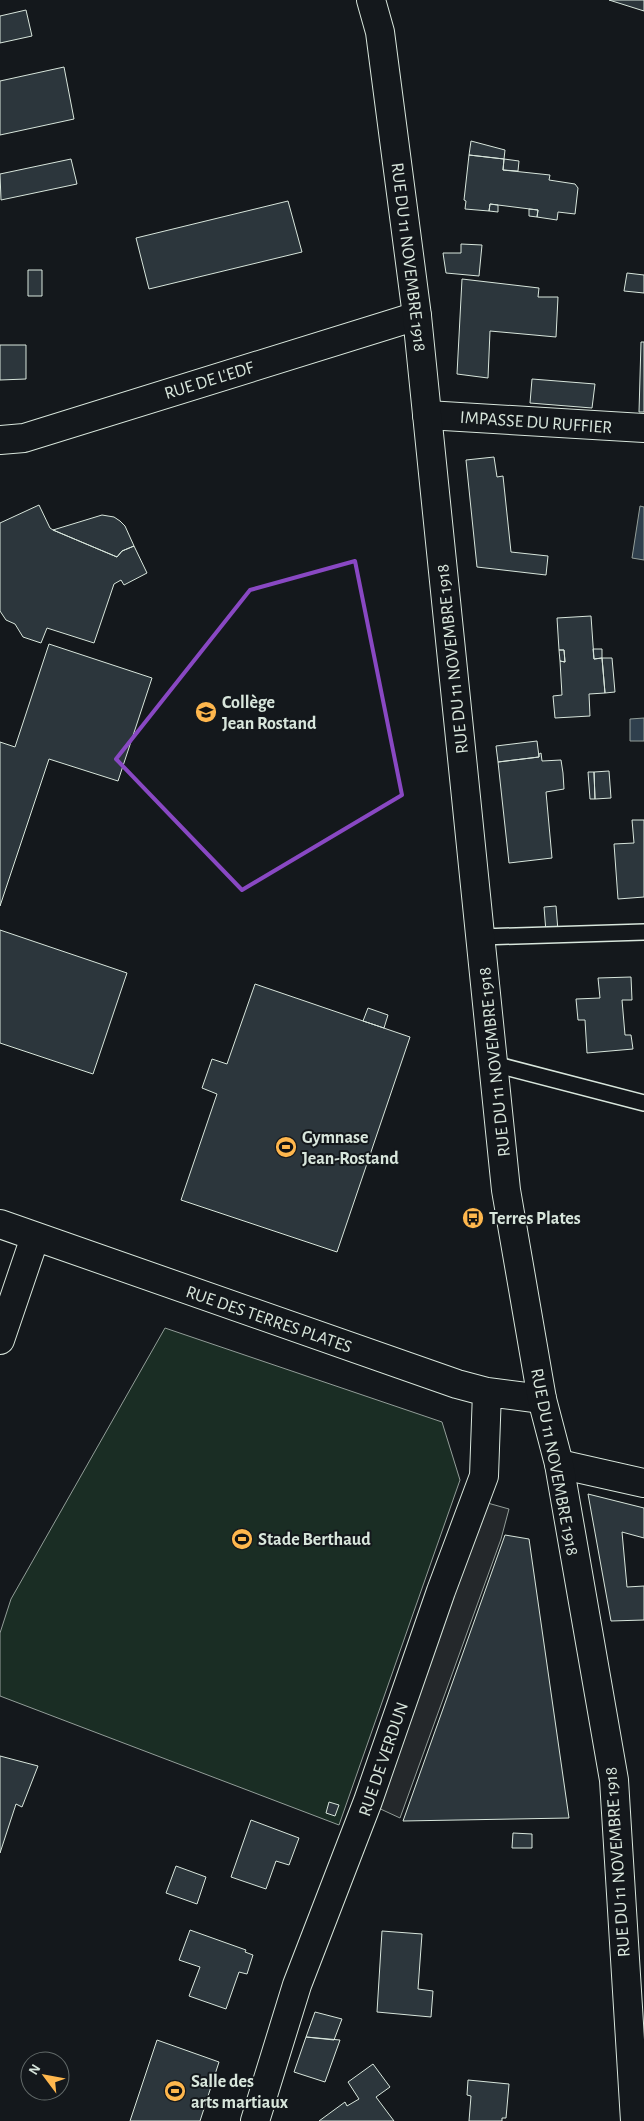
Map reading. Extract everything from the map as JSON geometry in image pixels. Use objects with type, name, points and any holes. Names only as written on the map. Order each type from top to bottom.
[{"type":"street","name":"RUE DU 11 NOVEMBRE 1918","points":[[371,0],[380,32],[417,316],[506,1190],[542,1398],[559,1464],[614,1780],[635,2121]]},
{"type":"street","name":"RUE DE L'EDF","points":[[0,440],[24,438],[417,316]]},
{"type":"street","name":"IMPASSE DU RUFFIER","points":[[427,415],[644,428]]},
{"type":"street","name":"RUE DES TERRES PLATES","points":[[0,1224],[417,1371],[487,1392],[542,1398]]},
{"type":"street","points":[[0,1340],[35,1237]]},
{"type":"street","name":"RUE DE VERDUN","points":[[255,2121],[297,1985],[368,1801],[441,1591],[484,1476],[487,1392]]},
{"type":"street","points":[[559,1464],[644,1483]]},
{"type":"lane","points":[[481,937],[644,932]]},
{"type":"lane","points":[[494,1064],[644,1103]]},
{"type":"highlighted area","points":[[355,561],[402,795],[242,890],[116,759],[250,590]]},
{"type":"green space","name":"Stade Berthaud","points":[[165,1328],[442,1422],[460,1480],[339,1825],[0,1696],[0,1633],[11,1599]]},
{"type":"shaded area","points":[[484,1502],[509,1509],[501,1539],[400,1818],[374,1806]]},
{"type":"water","points":[[640,506],[644,507],[644,560],[632,558]]},
{"type":"water","points":[[644,718],[644,741],[630,741],[630,719]]},
{"type":"building","points":[[609,0],[644,0],[644,11]]},
{"type":"building","points":[[26,10],[32,36],[0,43],[0,16]]},
{"type":"building","points":[[64,67],[74,119],[0,135],[0,81]]},
{"type":"building","points":[[471,141],[505,150],[504,159],[469,155]]},
{"type":"building","points":[[469,155],[504,159],[503,170],[550,175],[549,180],[575,184],[578,188],[575,214],[558,212],[557,220],[537,217],[538,210],[490,204],[489,211],[465,209],[466,201],[464,200]]},
{"type":"building","points":[[71,159],[77,184],[1,200],[0,174]]},
{"type":"building","points":[[504,159],[519,161],[518,171],[503,170]]},
{"type":"building","points":[[288,201],[302,252],[149,289],[136,238]]},
{"type":"building","points":[[490,204],[498,205],[498,212],[489,211]]},
{"type":"building","points":[[529,209],[538,210],[537,217],[529,216]]},
{"type":"building","points":[[461,244],[482,245],[479,276],[446,273],[443,253],[461,253]]},
{"type":"building","points":[[28,270],[42,270],[42,296],[28,296]]},
{"type":"building","points":[[627,273],[644,275],[644,293],[624,291]]},
{"type":"building","points":[[462,279],[539,288],[538,297],[558,297],[556,337],[490,331],[488,378],[457,374]]},
{"type":"building","points":[[641,342],[644,342],[644,412],[639,412]]},
{"type":"building","points":[[0,345],[26,345],[26,379],[0,380]]},
{"type":"building","points":[[532,379],[595,384],[592,408],[530,403]]},
{"type":"building","points":[[494,457],[497,477],[503,476],[511,552],[548,556],[546,575],[477,567],[466,460]]},
{"type":"building","points":[[39,505],[50,528],[53,530],[117,557],[122,551],[134,546],[147,573],[124,585],[121,580],[114,584],[94,643],[47,628],[41,643],[23,637],[15,624],[6,620],[0,611],[0,523]]},
{"type":"building","points":[[102,515],[114,517],[120,521],[125,526],[134,546],[122,551],[117,557],[53,530]]},
{"type":"building","points":[[591,616],[594,659],[602,658],[605,693],[589,694],[590,716],[555,718],[553,696],[562,695],[560,661],[565,662],[564,650],[559,650],[557,618]]},
{"type":"building","points":[[49,644],[152,678],[118,781],[49,759],[0,906],[0,742],[15,747]]},
{"type":"building","points":[[593,649],[602,649],[602,658],[594,659]]},
{"type":"building","points":[[559,650],[564,650],[565,662],[560,661]]},
{"type":"building","points":[[602,658],[612,658],[615,692],[605,693]]},
{"type":"building","points":[[537,741],[539,757],[498,762],[496,746]]},
{"type":"building","points":[[541,753],[542,761],[561,760],[563,773],[564,789],[546,792],[552,858],[509,863],[498,762],[539,757]]},
{"type":"building","points":[[609,771],[611,798],[595,799],[594,772]]},
{"type":"building","points":[[588,772],[594,772],[595,799],[590,799]]},
{"type":"building","points":[[632,820],[644,820],[644,897],[618,899],[614,844],[634,843]]},
{"type":"building","points":[[556,906],[558,931],[546,932],[544,907]]},
{"type":"building","points":[[0,930],[127,973],[93,1074],[0,1043]]},
{"type":"building","points":[[631,977],[632,1000],[622,1000],[625,1035],[631,1035],[633,1049],[587,1053],[585,1020],[578,1020],[576,999],[600,998],[598,978]]},
{"type":"building","name":"Gymnase Jean-Rostand","points":[[255,984],[410,1037],[337,1252],[181,1200],[217,1094],[202,1088],[212,1059],[227,1064]]},
{"type":"building","points":[[368,1008],[388,1015],[384,1028],[363,1021]]},
{"type":"building","points":[[588,1494],[644,1508],[644,1538],[622,1532],[627,1587],[644,1586],[644,1620],[611,1621]]},
{"type":"building","points":[[505,1535],[529,1539],[569,1818],[403,1821]]},
{"type":"building","points":[[0,1756],[38,1766],[22,1807],[16,1804],[0,1853]]},
{"type":"building","points":[[329,1802],[339,1805],[335,1816],[326,1813]]},
{"type":"building","points":[[251,1820],[299,1838],[289,1865],[276,1861],[266,1889],[231,1877]]},
{"type":"building","points":[[513,1833],[532,1834],[532,1848],[512,1848]]},
{"type":"building","points":[[176,1866],[206,1877],[197,1904],[166,1893]]},
{"type":"building","points":[[190,1930],[246,1950],[245,1952],[253,1955],[247,1974],[239,1972],[226,2009],[189,1996],[200,1967],[179,1960]]},
{"type":"building","points":[[382,1931],[422,1934],[418,1989],[433,1991],[431,2017],[377,2012]]},
{"type":"building","points":[[315,2012],[342,2019],[334,2040],[306,2037]]},
{"type":"building","points":[[306,2037],[340,2040],[325,2082],[294,2072]]},
{"type":"building","name":"Salle des arts martiaux","points":[[157,2040],[219,2062],[200,2121],[130,2121]]},
{"type":"building","points":[[373,2064],[390,2087],[376,2097],[394,2121],[319,2121],[345,2102],[347,2106],[359,2099],[348,2082]]},
{"type":"building","points":[[468,2080],[509,2084],[506,2118],[502,2118],[502,2121],[469,2121],[471,2096],[467,2095]]},
{"type":"place","name":"Collège Jean Rostand","points":[[206,712]]},
{"type":"place","name":"Gymnase Jean-Rostand","points":[[286,1147]]},
{"type":"place","name":"Terres Plates","points":[[473,1218]]},
{"type":"place","name":"Stade Berthaud","points":[[242,1539]]},
{"type":"place","name":"Salle des arts martiaux","points":[[175,2091]]}]
